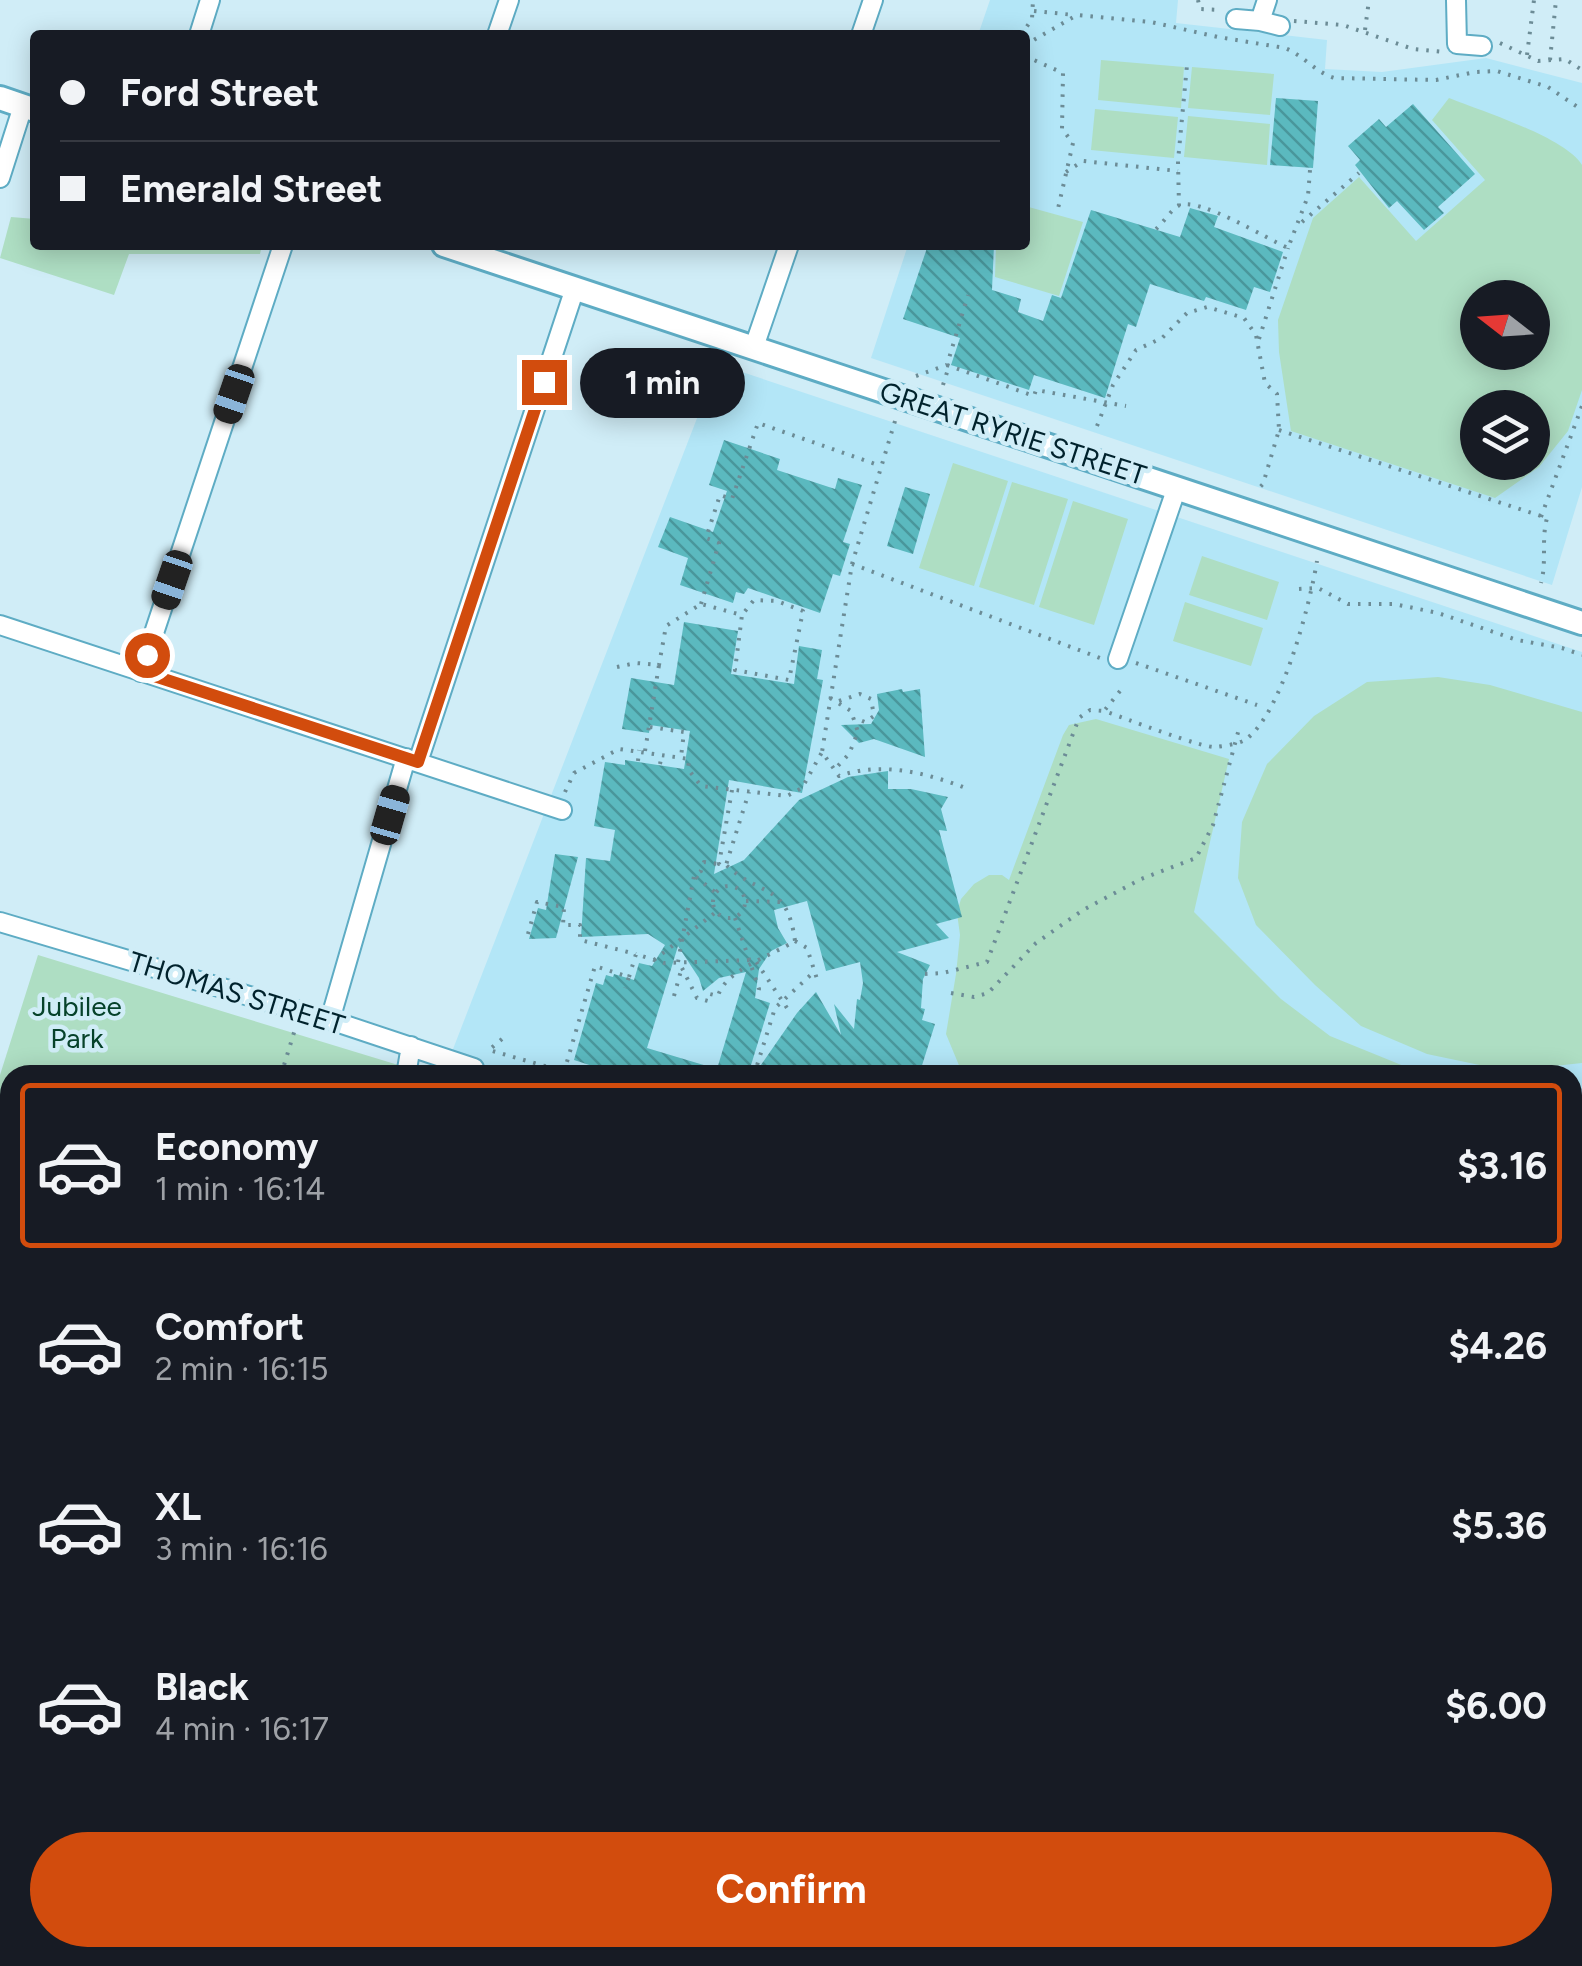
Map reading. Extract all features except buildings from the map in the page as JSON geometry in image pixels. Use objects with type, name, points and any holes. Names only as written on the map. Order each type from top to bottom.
[{"type":"main road","points":[[0,98],[29,108]]},
{"type":"main road","name":"GREAT RYRIE STREET","points":[[459,250],[1582,623]]},
{"type":"street","points":[[201,30],[210,0]]},
{"type":"street","points":[[499,30],[509,0]]},
{"type":"street","points":[[863,30],[873,0]]},
{"type":"street","points":[[1260,21],[1267,0]]},
{"type":"street","points":[[1456,0],[1457,44],[1482,46]]},
{"type":"street","points":[[1236,20],[1280,26]]},
{"type":"street","points":[[0,178],[29,108]]},
{"type":"street","points":[[142,672],[281,250]]},
{"type":"street","points":[[754,347],[787,250]]},
{"type":"street","points":[[330,1020],[412,760],[574,288]]},
{"type":"street","points":[[1118,659],[1177,487]]},
{"type":"street","points":[[0,625],[559,809]]},
{"type":"street","name":"THOMAS STREET","points":[[0,922],[330,1020],[465,1065]]},
{"type":"street","points":[[407,1065],[410,1046]]},
{"type":"path","points":[[1023,30],[1034,10],[1033,0]]},
{"type":"path","points":[[1198,0],[1200,8],[1221,10],[1236,20]]},
{"type":"path","points":[[1365,30],[1368,0]]},
{"type":"path","points":[[1528,55],[1534,0]]},
{"type":"path","points":[[1550,60],[1556,0]]},
{"type":"path","points":[[1034,10],[1151,22],[1285,48],[1323,74],[1336,78],[1436,80],[1497,72],[1548,87],[1582,110]]},
{"type":"path","points":[[1030,42],[1077,15]]},
{"type":"path","points":[[1280,26],[1292,21],[1314,22],[1365,30],[1414,50],[1454,52],[1457,44]]},
{"type":"path","points":[[1482,46],[1496,42],[1538,60],[1565,60],[1582,70]]},
{"type":"path","points":[[1030,58],[1063,73],[1062,129],[1073,141],[1057,213]]},
{"type":"path","points":[[1179,206],[1178,171],[1188,64]]},
{"type":"path","points":[[1066,172],[1083,161],[1178,171]]},
{"type":"path","points":[[1258,342],[1308,196],[1310,170]]},
{"type":"path","points":[[1299,224],[1359,173]]},
{"type":"path","points":[[1156,229],[1179,206],[1190,204],[1288,248]]},
{"type":"path","points":[[943,385],[968,295]]},
{"type":"path","points":[[1096,426],[1136,350],[1162,338],[1187,312],[1206,307],[1244,318],[1258,342],[1265,382],[1278,394],[1279,430],[1258,490]]},
{"type":"path","points":[[916,376],[948,365],[1034,396],[1036,390],[1126,406]]},
{"type":"path","points":[[1542,517],[1582,406]]},
{"type":"path","points":[[559,809],[574,773],[619,749],[689,759],[688,769],[701,786],[780,796],[795,794],[808,779],[822,752],[852,564],[895,420]]},
{"type":"path","points":[[638,761],[666,626],[700,604],[719,543],[706,538],[720,494],[732,499],[758,423],[881,466]]},
{"type":"path","points":[[1279,430],[1546,518],[1546,564],[1541,583]]},
{"type":"path","points":[[925,974],[987,962],[1079,718],[1090,710],[1104,711],[1212,747],[1236,744],[1250,736],[1282,683],[1317,561]]},
{"type":"path","points":[[852,564],[1100,658],[1118,659],[1257,706]]},
{"type":"path","points":[[1300,589],[1324,590],[1340,602],[1410,606],[1582,656]]},
{"type":"path","points":[[763,598],[803,611],[789,680],[735,670],[742,615],[754,600],[763,598]]},
{"type":"path","points":[[700,604],[742,615]]},
{"type":"path","points":[[617,667],[659,664]]},
{"type":"path","points":[[1104,711],[1120,691]]},
{"type":"path","points":[[830,698],[839,701],[855,718],[865,722],[874,716],[870,699],[860,694],[839,701]]},
{"type":"path","points":[[834,770],[856,741],[855,718]]},
{"type":"path","points":[[951,993],[974,997],[988,993],[1036,944],[1082,910],[1141,879],[1196,858],[1212,825],[1240,725]]},
{"type":"path","points":[[648,727],[684,732],[680,758]]},
{"type":"path","points":[[822,752],[839,776],[864,770],[916,772],[968,788]]},
{"type":"path","points":[[660,764],[662,754]]},
{"type":"path","points":[[719,864],[732,790]]},
{"type":"path","points":[[726,865],[749,792]]},
{"type":"path","points":[[674,996],[694,876],[702,871],[704,862],[726,865],[740,878],[778,896],[789,912],[795,941],[807,948],[818,982]]},
{"type":"path","points":[[694,876],[716,893]]},
{"type":"path","points":[[734,886],[746,901],[743,911],[734,918],[725,918],[716,912],[716,893],[734,886]]},
{"type":"path","points":[[746,901],[782,902]]},
{"type":"path","points":[[528,934],[537,902],[564,907],[562,925],[580,925],[580,940],[681,965],[752,962]]},
{"type":"path","points":[[654,960],[716,912]]},
{"type":"path","points":[[734,918],[752,962],[759,990],[756,998]]},
{"type":"path","points":[[681,965],[697,998],[708,1002],[710,994],[718,996],[720,988],[752,962],[795,941]]},
{"type":"path","points":[[625,988],[636,954]]},
{"type":"path","points":[[752,962],[787,1008]]},
{"type":"path","points":[[566,1065],[596,966],[629,976]]},
{"type":"path","points":[[757,1065],[771,1020],[782,1001],[815,971]]},
{"type":"path","points":[[284,1065],[300,1012]]},
{"type":"path","points":[[502,1039],[489,1050],[540,1065]]},
{"type":"shaded area","points":[[990,0],[1178,0],[1176,23],[1327,40],[1325,69],[1382,72],[1486,58],[1582,83],[1582,487],[1552,585],[871,358],[906,250],[1030,250],[1030,30],[980,30]]},
{"type":"shaded area","points":[[718,364],[1582,652],[1582,1065],[447,1065]]},
{"type":"green space","points":[[1101,60],[1184,67],[1181,108],[1098,100]]},
{"type":"green space","points":[[1192,67],[1274,74],[1270,115],[1188,108]]},
{"type":"green space","points":[[1449,98],[1541,135],[1582,165],[1582,390],[1568,431],[1550,453],[1550,390],[1460,390],[1460,480],[1521,480],[1495,498],[1291,431],[1279,352],[1278,320],[1313,218],[1359,177],[1416,241],[1485,180],[1432,120]]},
{"type":"green space","points":[[1095,109],[1178,117],[1174,158],[1091,150]]},
{"type":"green space","points":[[1188,116],[1270,124],[1267,165],[1184,157]]},
{"type":"green space","points":[[1030,207],[1083,222],[1059,296],[995,277],[996,250],[1030,250]]},
{"type":"green space","points":[[11,217],[30,219],[30,250],[261,250],[260,254],[129,254],[114,295],[0,258]]},
{"type":"green space","points":[[953,463],[1008,481],[974,586],[919,568]]},
{"type":"green space","points":[[1012,482],[1068,499],[1034,605],[979,587]]},
{"type":"green space","points":[[1073,501],[1128,519],[1094,625],[1039,607]]},
{"type":"green space","points":[[1202,556],[1279,582],[1267,620],[1189,595]]},
{"type":"green space","points":[[1185,602],[1263,628],[1251,666],[1173,641]]},
{"type":"green space","points":[[1438,677],[1490,685],[1582,712],[1582,1063],[1479,1065],[1427,1054],[1361,1026],[1256,925],[1238,878],[1242,822],[1267,764],[1314,716],[1367,682]]},
{"type":"green space","points":[[1096,719],[1229,759],[1194,912],[1281,999],[1330,1036],[1401,1065],[959,1065],[946,1034],[956,974],[960,935],[957,913],[961,899],[989,875],[1002,875],[1009,880],[1069,725]]},
{"type":"green space","name":"Jubilee Park","points":[[38,955],[398,1065],[3,1065]]},
{"type":"route","points":[[147,655],[142,672],[418,762],[544,382]]}]
